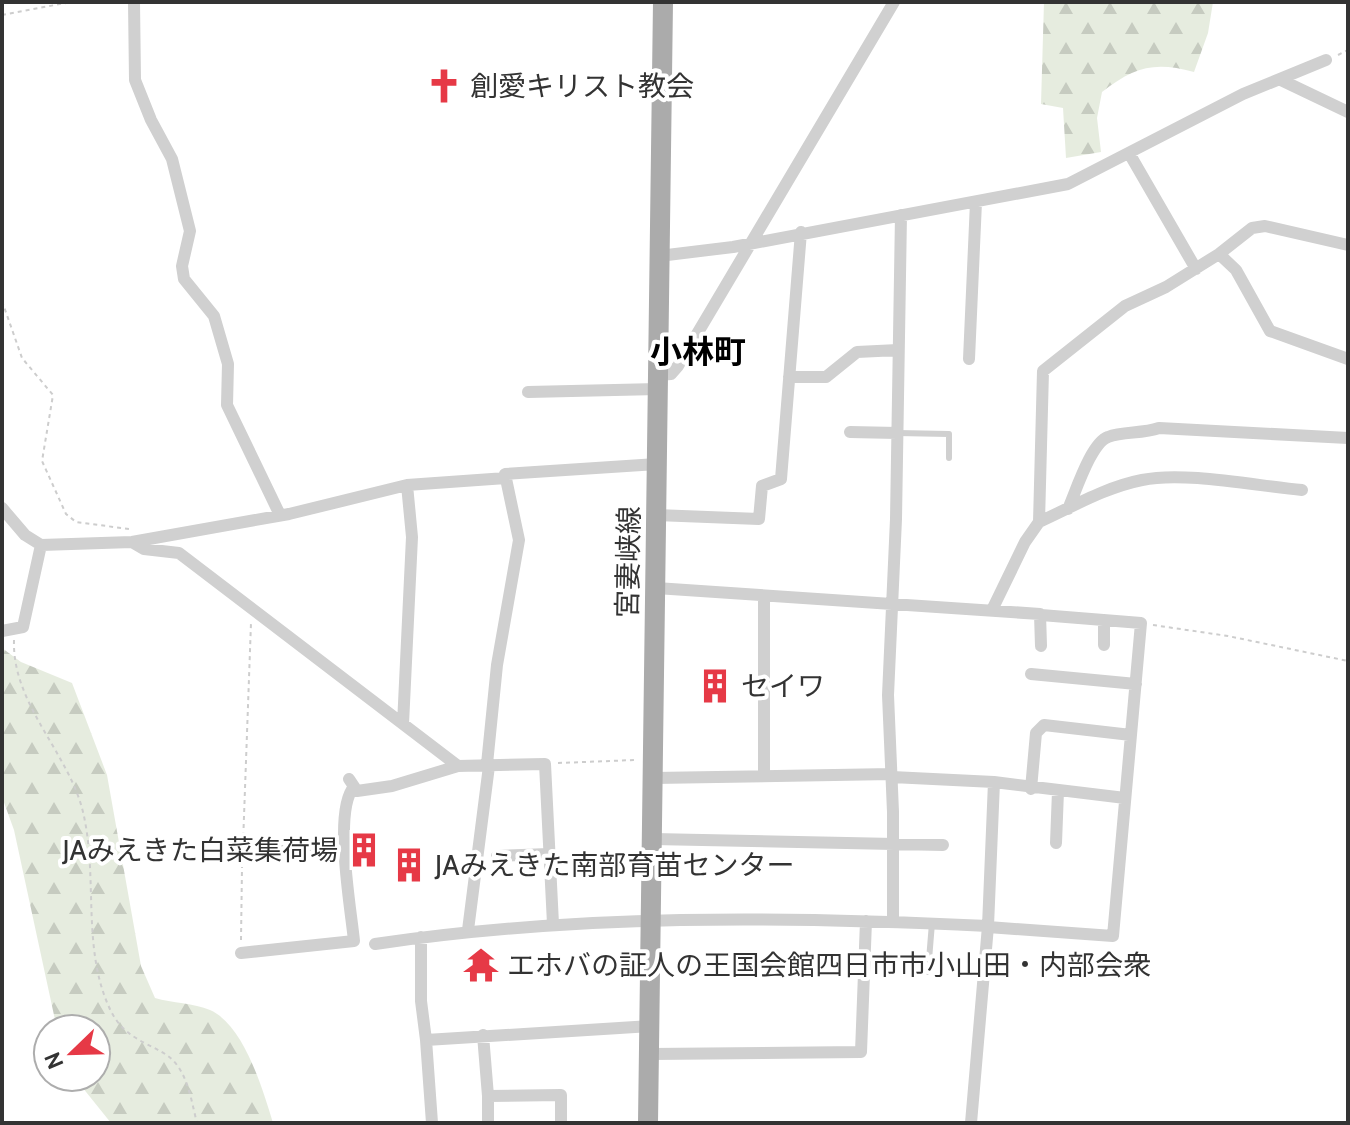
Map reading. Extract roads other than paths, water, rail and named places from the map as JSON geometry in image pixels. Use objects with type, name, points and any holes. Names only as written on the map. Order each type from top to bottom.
[{"type":"main road","name":"宮妻峡線","points":[[648,1123],[663,2]]},
{"type":"street","points":[[134,2],[135,80],[151,120],[172,159],[190,231],[182,266],[184,279],[214,316],[228,364],[227,405],[280,515]]},
{"type":"street","points":[[528,392],[658,382],[671,374],[894,2]]},
{"type":"street","points":[[659,256],[1068,184],[1243,94],[1326,60]]},
{"type":"street","points":[[1281,80],[1348,112]]},
{"type":"street","points":[[1129,153],[1196,269]]},
{"type":"street","points":[[969,359],[976,202]]},
{"type":"street","points":[[893,921],[888,695],[901,215]]},
{"type":"street","points":[[1039,522],[1043,371],[1125,306],[1196,269],[1252,228],[1265,226],[1348,245]]},
{"type":"street","points":[[656,515],[759,519],[762,486],[781,479],[801,232]]},
{"type":"street","points":[[1219,254],[1236,270],[1270,331],[1348,359]]},
{"type":"street","points":[[789,377],[826,377],[857,352],[898,350]]},
{"type":"street","points":[[1068,509],[1093,448],[1108,437],[1142,434],[1159,428],[1348,438]]},
{"type":"street","points":[[850,432],[897,433]]},
{"type":"street","points":[[468,930],[497,665],[519,540],[505,474],[657,464]]},
{"type":"street","points":[[992,610],[1025,542],[1039,522],[1140,480],[1164,477],[1302,490]]},
{"type":"street","points":[[2,508],[25,535],[41,545],[132,542],[280,515],[407,485],[506,478]]},
{"type":"street","points":[[403,724],[412,537],[407,485]]},
{"type":"street","points":[[132,542],[144,549],[179,553],[458,766]]},
{"type":"street","points":[[2,631],[23,627],[41,545]]},
{"type":"street","points":[[375,944],[468,930],[652,918],[893,921],[1113,936],[1141,623],[656,588]]},
{"type":"street","points":[[764,596],[764,775]]},
{"type":"street","points":[[1041,615],[1041,646]]},
{"type":"street","points":[[1104,620],[1104,645]]},
{"type":"street","points":[[1031,674],[1136,684]]},
{"type":"street","points":[[1031,789],[1036,733],[1044,725],[1131,735]]},
{"type":"street","points":[[241,953],[354,941],[344,844],[351,783],[357,791],[392,786],[458,766],[545,764],[553,924]]},
{"type":"street","points":[[654,769],[994,782],[1031,789],[1125,798]]},
{"type":"street","points":[[971,1123],[988,926],[994,782]]},
{"type":"street","points":[[1056,843],[1058,791]]},
{"type":"street","points":[[653,839],[943,845]]},
{"type":"street","points":[[242,855],[344,844]]},
{"type":"street","points":[[497,856],[549,854]]},
{"type":"street","points":[[650,1054],[861,1052],[866,921]]},
{"type":"street","points":[[421,937],[421,1001],[432,1123]]},
{"type":"street","points":[[426,1040],[651,1026]]},
{"type":"street","points":[[483,1035],[488,1123]]},
{"type":"street","points":[[488,1096],[561,1095],[561,1123]]},
{"type":"lane","points":[[897,433],[949,434],[949,458]]},
{"type":"lane","points":[[928,972],[932,923]]},
{"type":"place","name":"創愛キリスト教会","points":[[444,86]]},
{"type":"place","name":"セイワ","points":[[715,686]]},
{"type":"place","name":"JAみえきた白菜集荷場","points":[[364,850]]},
{"type":"place","name":"JAみえきた南部育苗センター","points":[[409,865]]},
{"type":"place","name":"エホバの証人の王国会館四日市市小山田・内部会衆","points":[[481,965]]},
{"type":"district","name":"小林町","points":[[698,351]]}]
